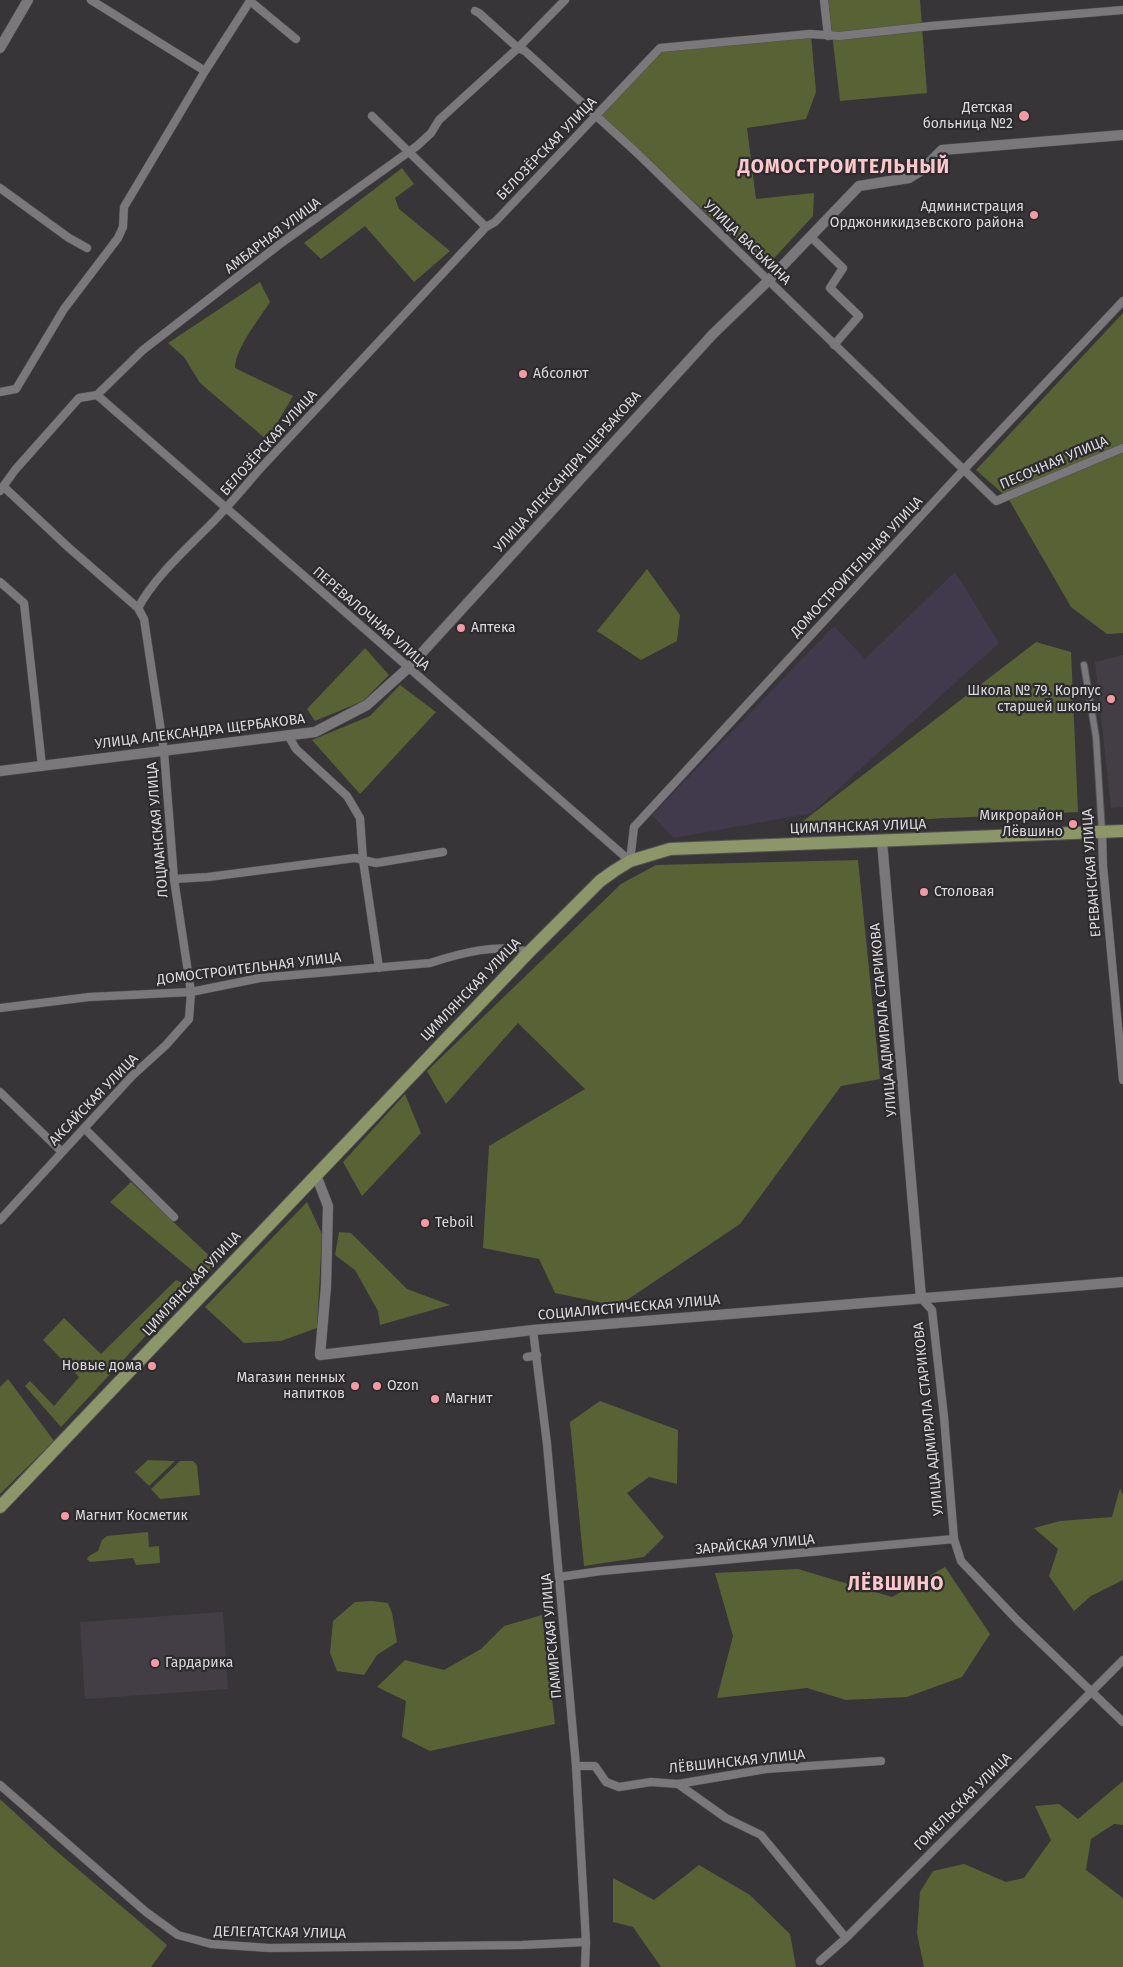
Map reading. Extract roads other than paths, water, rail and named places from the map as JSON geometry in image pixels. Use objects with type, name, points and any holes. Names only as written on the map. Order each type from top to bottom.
[{"type":"main road","name":"ЦИМЛЯНСКАЯ УЛИЦА","points":[[0,1507],[528,952],[600,881],[630,861],[670,849],[1123,831]]},
{"type":"street","points":[[0,48],[28,0]]},
{"type":"street","points":[[91,0],[205,71]]},
{"type":"street","name":"АМБАРНАЯ УЛИЦА","points":[[2,489],[14,470],[79,398],[97,395],[143,350],[280,244],[417,146],[430,133],[439,120],[518,48],[565,0]]},
{"type":"street","points":[[824,0],[828,36]]},
{"type":"street","points":[[4,392],[16,389],[64,309],[118,238],[123,227],[124,207],[205,71],[250,1],[296,39]]},
{"type":"street","name":"БЕЛОЗЁРСКАЯ УЛИЦА","points":[[138,608],[145,595],[486,227],[495,222],[660,48],[810,34],[839,36],[931,26],[1123,10]]},
{"type":"street","name":"УЛИЦА ВАСЬКИНА","points":[[475,11],[518,48],[525,51],[636,152],[996,501]]},
{"type":"street","points":[[372,116],[486,227]]},
{"type":"street","name":"УЛИЦА АЛЕКСАНДРА ЩЕРБАКОВА","points":[[0,771],[315,732],[367,705],[408,668],[713,334],[768,281],[859,186],[909,178],[922,170],[942,150],[1123,135]]},
{"type":"street","points":[[0,188],[69,238],[87,248]]},
{"type":"street","points":[[811,237],[843,268],[830,288],[859,316],[834,345]]},
{"type":"street","name":"ДОМОСТРОИТЕЛЬНАЯ УЛИЦА","points":[[630,861],[634,827],[963,470],[1123,301]]},
{"type":"street","name":"ПЕРЕВАЛОЧНАЯ УЛИЦА","points":[[97,395],[630,861]]},
{"type":"street","name":"ПЕСОЧНАЯ УЛИЦА","points":[[996,501],[1123,448]]},
{"type":"street","points":[[2,489],[138,608]]},
{"type":"street","points":[[0,582],[24,603],[42,766]]},
{"type":"street","name":"ЛОЦМАНСКАЯ УЛИЦА","points":[[138,608],[144,619],[164,751],[174,879],[191,992]]},
{"type":"street","name":"ЕРЕВАНСКАЯ УЛИЦА","points":[[1084,665],[1096,736],[1103,866],[1123,1080]]},
{"type":"street","points":[[288,735],[296,749],[347,796],[360,818],[363,860],[379,968]]},
{"type":"street","name":"УЛИЦА АДМИРАЛА СТАРИКОВА","points":[[882,841],[921,1298],[932,1310],[944,1417],[954,1540],[961,1561],[967,1569],[1123,1722]]},
{"type":"street","points":[[174,879],[208,877],[355,858],[376,863],[443,852]]},
{"type":"street","name":"ДОМОСТРОИТЕЛЬНАЯ УЛИЦА","points":[[0,1008],[89,997],[191,992],[260,978],[430,963],[457,954],[512,947],[528,952]]},
{"type":"street","name":"АКСАЙСКАЯ УЛИЦА","points":[[0,1220],[132,1076],[166,1045],[189,1019],[191,992]]},
{"type":"street","points":[[0,1092],[62,1152]]},
{"type":"street","points":[[84,1128],[174,1217]]},
{"type":"street","name":"СОЦИАЛИСТИЧЕСКАЯ УЛИЦА","points":[[316,1175],[328,1206],[326,1286],[320,1355],[534,1330],[1123,1282]]},
{"type":"street","name":"ПАМИРСКАЯ УЛИЦА","points":[[534,1330],[576,1766],[586,1942],[585,1967]]},
{"type":"street","points":[[527,1357],[537,1356]]},
{"type":"street","name":"ЗАРАЙСКАЯ УЛИЦА","points":[[559,1578],[601,1571],[954,1540]]},
{"type":"street","name":"ГОМЕЛЬСКАЯ УЛИЦА","points":[[820,1961],[846,1938],[1123,1660]]},
{"type":"street","name":"ЛЁВШИНСКАЯ УЛИЦА","points":[[576,1766],[594,1766],[606,1782],[619,1788],[651,1782],[678,1784],[766,1769],[882,1761]]},
{"type":"street","points":[[678,1784],[726,1818],[761,1835],[846,1938]]},
{"type":"street","name":"ДЕЛЕГАТСКАЯ УЛИЦА","points":[[0,1785],[146,1912],[178,1935],[211,1944],[288,1948],[522,1945],[586,1942]]},
{"type":"place","name":"Детская больница №2","points":[[1024,116]]},
{"type":"place","name":"Администрация Орджоникидзевского района","points":[[1034,215]]},
{"type":"place","name":"Абсолют","points":[[523,374]]},
{"type":"place","name":"Аптека","points":[[461,628]]},
{"type":"place","name":"Школа № 79. Корпус старшей школы","points":[[1111,699]]},
{"type":"place","name":"Микрорайон Лёвшино","points":[[1073,824]]},
{"type":"place","name":"Столовая","points":[[924,892]]},
{"type":"place","name":"Teboil","points":[[425,1223]]},
{"type":"place","name":"Новые дома","points":[[152,1366]]},
{"type":"place","name":"Магазин пенных напитков","points":[[355,1386]]},
{"type":"place","name":"Ozon","points":[[377,1386]]},
{"type":"place","name":"Магнит","points":[[435,1399]]},
{"type":"place","name":"Магнит Косметик","points":[[65,1516]]},
{"type":"place","name":"Гардарика","points":[[155,1663]]},
{"type":"district","name":"ДОМОСТРОИТЕЛЬНЫЙ","points":[[844,168]]},
{"type":"district","name":"ЛЁВШИНО","points":[[896,1585]]}]
